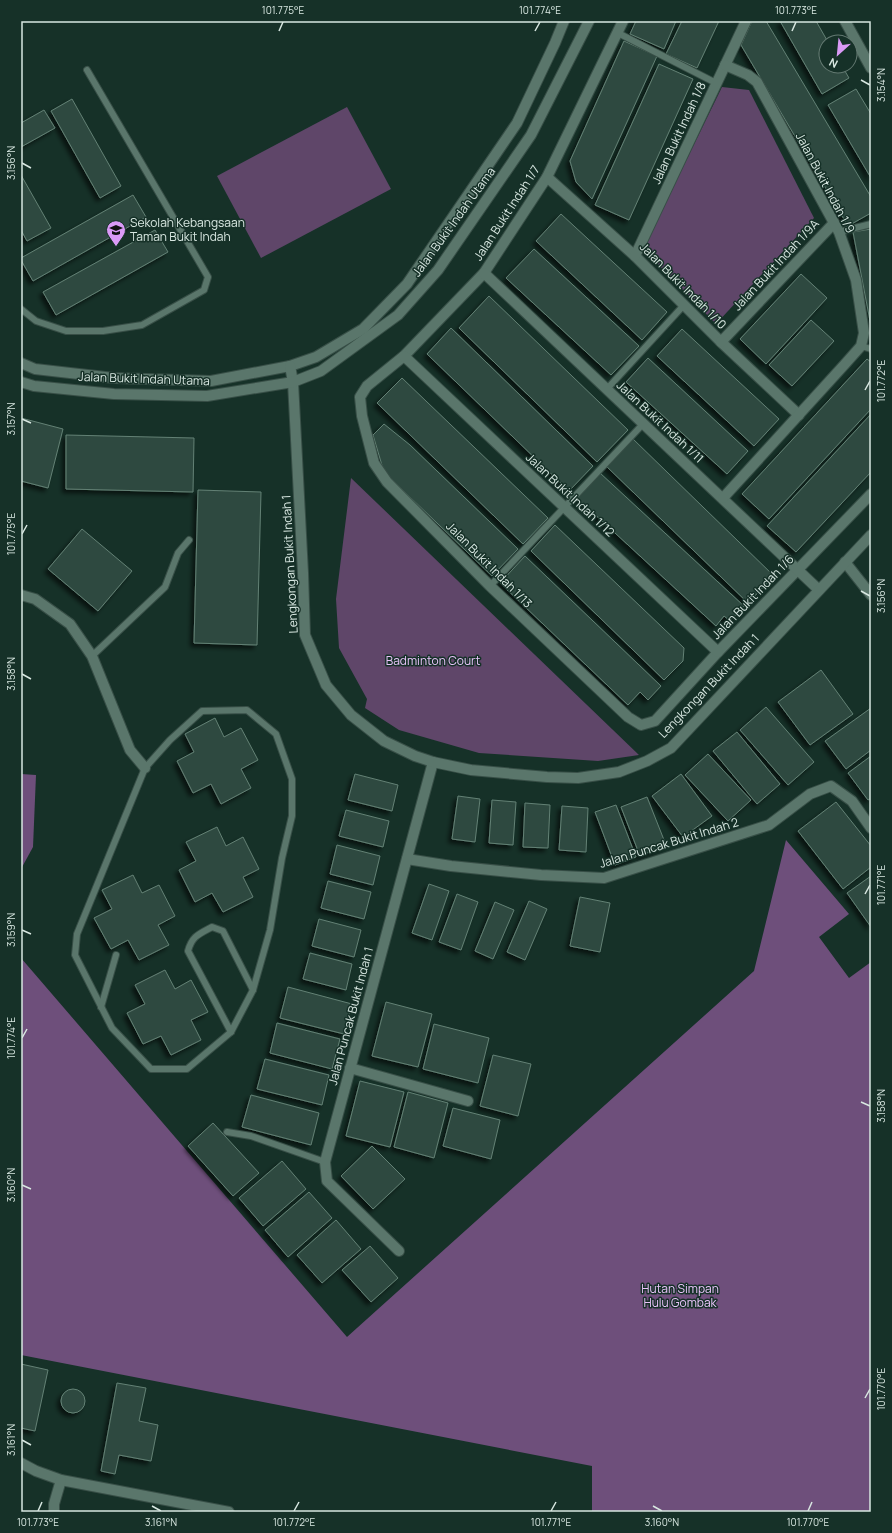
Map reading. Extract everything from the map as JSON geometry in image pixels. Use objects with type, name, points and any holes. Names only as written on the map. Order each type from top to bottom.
[{"type":"street","name":"Jalan Bukit Indah Utama","points":[[21,364],[35,369],[114,378],[211,381],[290,366],[316,357],[363,329],[407,284],[517,123],[564,21]]},
{"type":"street","name":"Jalan Bukit Indah Utama","points":[[21,382],[34,386],[114,394],[207,396],[293,382],[321,371],[398,315],[438,270],[531,135],[589,21]]},
{"type":"street","name":"Jalan Bukit Indah 1/7","points":[[367,386],[404,356],[484,273],[547,177],[623,21]]},
{"type":"street","name":"Jalan Bukit Indah 1/8","points":[[635,256],[746,21]]},
{"type":"street","points":[[845,21],[871,68]]},
{"type":"street","name":"Jalan Bukit Indah 1/9","points":[[725,65],[748,74],[757,82],[836,227],[856,280],[864,333],[861,346]]},
{"type":"street","name":"Jalan Bukit Indah 1/10","points":[[547,177],[635,256],[721,342],[799,415]]},
{"type":"street","name":"Jalan Bukit Indah 1/9A","points":[[721,342],[836,227]]},
{"type":"street","name":"Jalan Bukit Indah 1/11","points":[[484,273],[819,590]]},
{"type":"street","points":[[723,498],[861,346]]},
{"type":"street","name":"Jalan Bukit Indah 1/12","points":[[404,356],[718,652]]},
{"type":"street","name":"Lengkongan Bukit Indah 1","points":[[290,366],[293,382],[305,635],[326,685],[351,715],[384,741],[415,756],[433,762],[471,770],[546,777],[578,778],[619,772],[647,762],[670,748],[871,535]]},
{"type":"street","name":"Jalan Bukit Indah 1/13","points":[[367,386],[360,398],[366,436],[374,463],[387,482],[490,586],[628,718],[641,725],[655,721]]},
{"type":"street","name":"Jalan Bukit Indah 1/6","points":[[655,721],[718,652],[871,494]]},
{"type":"street","points":[[845,562],[871,595]]},
{"type":"street","points":[[21,595],[35,599],[70,624],[92,656],[130,750],[145,768]]},
{"type":"street","name":"Jalan Puncak Bukit Indah 1","points":[[399,1251],[326,1180],[325,1162],[433,762]]},
{"type":"street","name":"Jalan Puncak Bukit Indah 2","points":[[407,859],[451,866],[542,875],[604,878],[769,825],[810,794],[831,786],[852,801],[871,828]]},
{"type":"street","points":[[350,1068],[468,1101]]},
{"type":"street","points":[[21,1463],[36,1471],[61,1480],[229,1512]]},
{"type":"street","points":[[54,1512],[54,1504],[61,1480]]},
{"type":"lane","points":[[618,34],[716,83]]},
{"type":"lane","points":[[21,309],[36,320],[66,331],[103,331],[142,325],[204,290],[208,277],[86,70]]},
{"type":"lane","points":[[836,227],[871,224]]},
{"type":"lane","points":[[606,390],[684,306]]},
{"type":"lane","points":[[861,346],[871,349]]},
{"type":"lane","points":[[490,586],[643,424]]},
{"type":"lane","points":[[92,656],[165,587],[178,553],[189,540]]},
{"type":"lane","points":[[247,710],[276,734],[292,779],[292,816],[282,858],[270,930],[253,990],[231,1032],[187,1069],[151,1069],[112,1028],[75,955],[77,934],[145,768],[170,740],[202,711],[247,710]]},
{"type":"lane","points":[[231,1032],[188,951],[196,936],[212,927],[223,932],[253,990]]},
{"type":"lane","points":[[101,1007],[116,955]]},
{"type":"lane","points":[[227,1132],[251,1136],[325,1162]]},
{"type":"green space","points":[[722,87],[749,90],[814,218],[716,324],[643,249]]},
{"type":"green space","points":[[347,107],[391,189],[261,258],[217,176]]},
{"type":"green space","name":"Badminton Court","points":[[351,478],[639,755],[598,761],[479,753],[399,730],[365,708],[367,699],[339,648],[336,599]]},
{"type":"green space","points":[[21,774],[36,775],[33,847],[21,869]]},
{"type":"green space","name":"Hutan Simpan Hulu Gombak","points":[[786,840],[849,914],[819,937],[849,978],[871,962],[871,1512],[592,1512],[592,1466],[21,1355],[21,958],[347,1337],[754,971]]},
{"type":"building","points":[[636,21],[676,21],[664,49],[630,34]]},
{"type":"building","points":[[682,21],[719,21],[697,68],[666,54]]},
{"type":"building","points":[[752,21],[766,21],[871,197],[871,213],[848,226],[741,45]]},
{"type":"building","points":[[780,21],[816,21],[823,34],[818,34],[818,74],[847,74],[849,78],[822,94]]},
{"type":"building","points":[[624,41],[657,56],[592,199],[576,182],[570,161]]},
{"type":"building","points":[[659,64],[693,79],[629,220],[595,205]]},
{"type":"building","points":[[856,89],[871,114],[871,178],[828,105]]},
{"type":"building","points":[[72,99],[121,186],[100,198],[51,111]]},
{"type":"building","points":[[44,110],[55,128],[21,147],[21,123]]},
{"type":"building","points":[[21,175],[51,228],[27,241],[21,230]]},
{"type":"building","points":[[133,195],[146,217],[33,281],[21,258]]},
{"type":"building","points":[[561,214],[667,312],[642,340],[536,241]]},
{"type":"building","points":[[871,229],[871,326],[853,232]]},
{"type":"building","points":[[155,230],[168,252],[56,315],[43,292]]},
{"type":"building","points":[[534,249],[639,346],[611,375],[506,278]]},
{"type":"building","points":[[801,274],[827,298],[766,364],[740,339]]},
{"type":"building","points":[[489,296],[628,430],[597,462],[459,328]]},
{"type":"building","points":[[811,320],[834,341],[792,386],[769,365]]},
{"type":"building","points":[[451,328],[593,466],[569,491],[427,354]]},
{"type":"building","points":[[682,329],[779,419],[754,446],[657,356]]},
{"type":"building","points":[[648,358],[748,451],[727,474],[626,382]]},
{"type":"building","points":[[867,359],[871,362],[871,409],[769,519],[742,494]]},
{"type":"building","points":[[402,378],[548,518],[523,544],[377,403]]},
{"type":"building","points":[[871,414],[871,472],[796,552],[767,526]]},
{"type":"building","points":[[21,418],[63,429],[48,488],[21,481]]},
{"type":"building","points":[[384,424],[410,445],[518,549],[492,576],[384,472],[373,435]]},
{"type":"building","points":[[66,435],[194,438],[193,492],[66,489]]},
{"type":"building","points":[[632,438],[774,576],[748,603],[605,465]]},
{"type":"building","points":[[600,473],[744,606],[730,621],[724,616],[716,626],[577,498]]},
{"type":"building","points":[[198,490],[261,492],[257,645],[194,643]]},
{"type":"building","points":[[555,525],[684,648],[683,661],[664,680],[531,551]]},
{"type":"building","points":[[82,529],[132,571],[98,611],[48,569]]},
{"type":"building","points":[[525,556],[661,686],[648,700],[640,692],[628,705],[500,583]]},
{"type":"building","points":[[821,670],[853,714],[810,745],[778,702]]},
{"type":"building","points":[[766,707],[814,762],[788,785],[740,730]]},
{"type":"building","points":[[871,708],[871,750],[846,769],[825,741]]},
{"type":"building","points":[[215,718],[224,737],[241,728],[258,760],[241,769],[251,788],[221,804],[211,784],[193,793],[177,761],[194,752],[185,734]]},
{"type":"building","points":[[737,732],[780,784],[757,804],[713,751]]},
{"type":"building","points":[[708,754],[751,800],[728,821],[685,775]]},
{"type":"building","points":[[871,756],[871,798],[868,800],[848,773]]},
{"type":"building","points":[[355,774],[398,785],[392,811],[348,800]]},
{"type":"building","points":[[681,774],[712,816],[683,837],[652,796]]},
{"type":"building","points":[[458,796],[480,799],[475,842],[452,839]]},
{"type":"building","points":[[647,797],[666,845],[640,856],[621,807]]},
{"type":"building","points":[[492,800],[516,802],[513,845],[489,843]]},
{"type":"building","points":[[836,802],[871,846],[871,867],[843,889],[798,831]]},
{"type":"building","points":[[525,803],[550,805],[548,848],[523,847]]},
{"type":"building","points":[[616,805],[636,857],[615,865],[595,812]]},
{"type":"building","points":[[562,806],[588,808],[586,852],[559,850]]},
{"type":"building","points":[[346,810],[389,821],[383,847],[339,836]]},
{"type":"building","points":[[217,827],[226,846],[243,837],[259,869],[243,877],[253,897],[223,912],[212,893],[195,902],[179,870],[196,861],[186,842]]},
{"type":"building","points":[[337,845],[380,856],[373,885],[330,874]]},
{"type":"building","points":[[133,875],[142,893],[159,885],[175,916],[158,925],[169,945],[139,960],[128,940],[111,949],[94,918],[112,909],[102,890]]},
{"type":"building","points":[[871,876],[871,927],[847,893]]},
{"type":"building","points":[[328,881],[371,892],[364,919],[321,908]]},
{"type":"building","points":[[429,884],[449,891],[432,940],[412,933]]},
{"type":"building","points":[[457,894],[478,902],[461,950],[439,942]]},
{"type":"building","points":[[580,897],[610,903],[600,952],[570,946]]},
{"type":"building","points":[[529,901],[547,909],[525,960],[507,952]]},
{"type":"building","points":[[495,902],[514,910],[493,959],[475,951]]},
{"type":"building","points":[[319,919],[361,930],[354,957],[312,946]]},
{"type":"building","points":[[310,953],[352,964],[346,990],[303,979]]},
{"type":"building","points":[[165,970],[175,989],[191,980],[208,1012],[191,1020],[201,1040],[171,1055],[161,1036],[143,1044],[127,1013],[145,1004],[135,985]]},
{"type":"building","points":[[288,987],[352,1004],[344,1034],[280,1018]]},
{"type":"building","points":[[386,1002],[432,1014],[418,1067],[372,1056]]},
{"type":"building","points":[[277,1023],[340,1039],[332,1069],[270,1053]]},
{"type":"building","points":[[434,1024],[489,1038],[478,1083],[423,1069]]},
{"type":"building","points":[[493,1055],[531,1064],[518,1116],[480,1106]]},
{"type":"building","points":[[265,1059],[329,1075],[322,1105],[257,1089]]},
{"type":"building","points":[[360,1081],[404,1092],[390,1147],[346,1136]]},
{"type":"building","points":[[408,1092],[448,1103],[434,1158],[394,1147]]},
{"type":"building","points":[[251,1095],[319,1113],[311,1145],[242,1127]]},
{"type":"building","points":[[453,1108],[500,1120],[491,1159],[443,1146]]},
{"type":"building","points":[[213,1123],[259,1173],[233,1196],[188,1146]]},
{"type":"building","points":[[372,1146],[405,1179],[373,1209],[341,1176]]},
{"type":"building","points":[[282,1161],[306,1189],[263,1226],[239,1198]]},
{"type":"building","points":[[309,1192],[332,1218],[288,1257],[265,1230]]},
{"type":"building","points":[[336,1220],[361,1249],[322,1283],[297,1255]]},
{"type":"building","points":[[370,1246],[398,1278],[371,1302],[342,1270]]},
{"type":"building","points":[[21,1364],[48,1370],[35,1431],[21,1428]]},
{"type":"building","points":[[117,1383],[146,1388],[139,1421],[158,1425],[151,1461],[119,1455],[115,1474],[101,1471]]},
{"type":"building","points":[[73,1389],[78,1390],[84,1396],[84,1406],[78,1412],[73,1413],[68,1412],[62,1406],[61,1401],[62,1396],[68,1390]]},
{"type":"place","name":"Sekolah Kebangsaan Taman Bukit Indah","points":[[116,247]]}]
